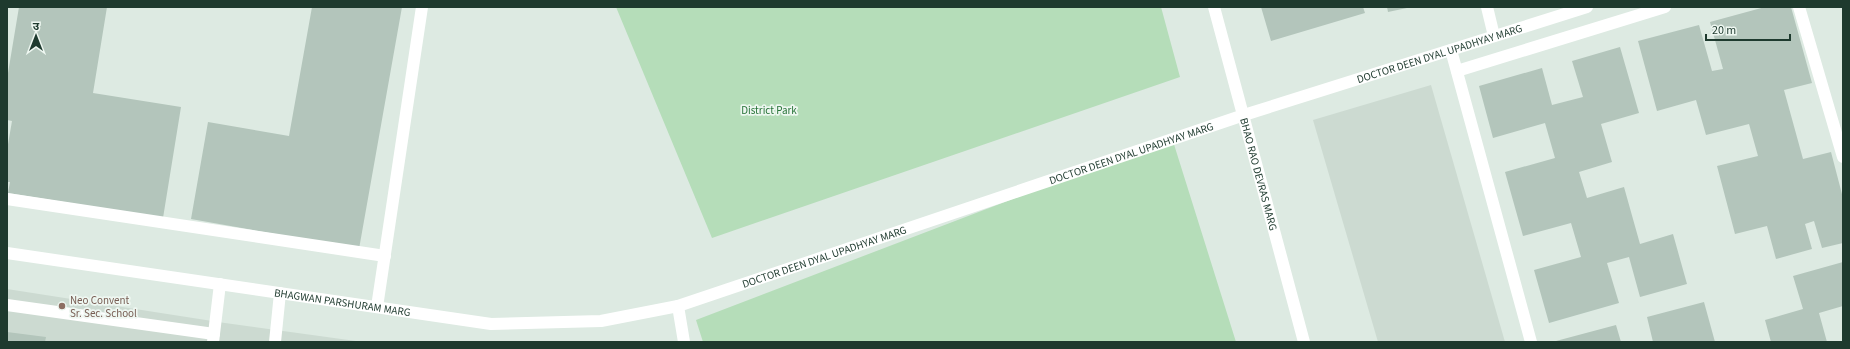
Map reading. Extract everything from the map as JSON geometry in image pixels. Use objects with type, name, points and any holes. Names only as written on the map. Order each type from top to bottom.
[{"type":"street","points":[[377,307],[422,7]]},
{"type":"street","name":"BHAO RAO DEVRAS MARG","points":[[1214,7],[1304,342]]},
{"type":"street","points":[[1487,7],[1494,36]]},
{"type":"street","name":"DOCTOR DEEN DYAL UPADHYAY MARG","points":[[678,306],[1244,115],[1587,7]]},
{"type":"street","points":[[1457,71],[1665,7]]},
{"type":"street","points":[[1799,7],[1843,157]]},
{"type":"street","points":[[1451,50],[1531,342]]},
{"type":"street","points":[[7,199],[385,256]]},
{"type":"street","name":"BHAGWAN PARSHURAM MARG","points":[[7,253],[491,324],[601,320],[678,306]]},
{"type":"street","points":[[7,305],[213,338],[220,284]]},
{"type":"street","points":[[275,342],[280,293]]},
{"type":"street","points":[[678,306],[684,342]]},
{"type":"shaded area","points":[[1431,85],[1505,342],[1378,342],[1313,120]]},
{"type":"shaded area","name":"Neo Convent Sr. Sec. School","points":[[7,289],[225,323],[363,342],[7,342]]},
{"type":"green space","name":"District Park","points":[[616,7],[1161,7],[1180,77],[712,238]]},
{"type":"green space","points":[[1172,138],[1236,342],[703,342],[696,320]]},
{"type":"building","points":[[19,7],[107,7],[93,93],[181,107],[163,218],[8,193],[10,182],[7,182],[7,150],[12,121],[7,120],[7,79]]},
{"type":"building","points":[[312,7],[402,7],[359,249],[191,219],[208,122],[289,136]]},
{"type":"building","points":[[1261,7],[1363,7],[1365,13],[1271,41]]},
{"type":"building","points":[[1387,7],[1407,7],[1407,8],[1388,12]]},
{"type":"building","points":[[1765,7],[1791,7],[1812,83],[1784,90],[1803,159],[1831,152],[1843,198],[1843,243],[1822,248],[1814,221],[1805,224],[1812,249],[1776,259],[1767,226],[1735,234],[1717,166],[1758,156],[1749,124],[1706,135],[1696,100],[1657,111],[1638,41],[1699,25],[1712,71],[1723,69],[1710,22]]},
{"type":"building","points":[[1620,47],[1639,113],[1601,124],[1612,162],[1579,172],[1587,198],[1624,187],[1640,244],[1673,234],[1687,284],[1640,297],[1629,257],[1607,263],[1619,303],[1549,323],[1534,270],[1581,257],[1571,223],[1523,236],[1505,172],[1555,158],[1545,123],[1493,138],[1479,86],[1542,68],[1552,105],[1583,97],[1572,61]]},
{"type":"building","points":[[1843,262],[1843,306],[1819,313],[1827,342],[1771,342],[1765,320],[1803,309],[1793,276]]},
{"type":"building","points":[[1704,302],[1715,342],[1653,342],[1647,317]]},
{"type":"building","points":[[1616,325],[1621,342],[1556,341]]},
{"type":"building","points":[[7,332],[46,337],[45,342],[7,342]]},
{"type":"place","name":"Neo Convent Sr. Sec. School","points":[[62,306]]}]
